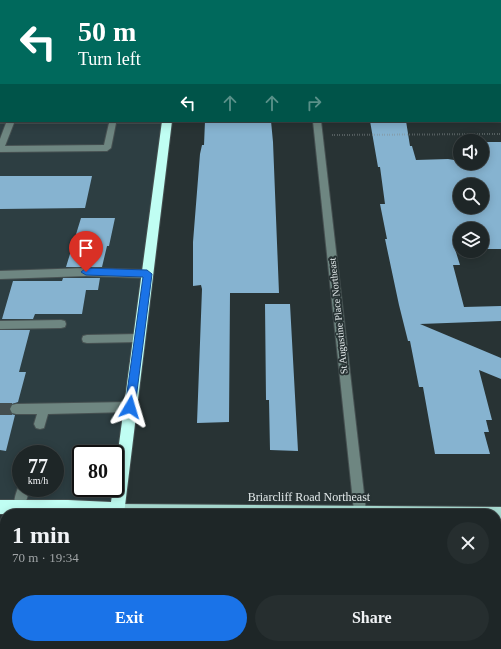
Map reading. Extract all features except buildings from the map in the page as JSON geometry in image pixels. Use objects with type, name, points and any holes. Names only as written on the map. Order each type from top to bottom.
[{"type":"highway","points":[[117,509],[167,122]]},
{"type":"highway","points":[[0,508],[68,507],[88,509]]},
{"type":"street","points":[[11,122],[0,149],[107,148],[114,122]]},
{"type":"street","name":"St Augustine Place Northeast","points":[[317,122],[360,509]]},
{"type":"street","points":[[0,275],[86,272],[147,274]]},
{"type":"street","points":[[0,325],[61,324]]},
{"type":"street","points":[[88,339],[139,338]]},
{"type":"street","points":[[16,410],[130,407]]},
{"type":"street","points":[[40,424],[44,409]]},
{"type":"street","points":[[19,508],[22,497]]},
{"type":"path","points":[[318,134],[501,134]]},
{"type":"shaded area","points":[[0,122],[168,122],[124,482],[124,445],[72,445],[72,497],[122,497],[121,507],[0,508]]},
{"type":"tunnel","points":[[0,409],[16,409]]},
{"type":"route","points":[[86,272],[147,274],[130,407]]}]
